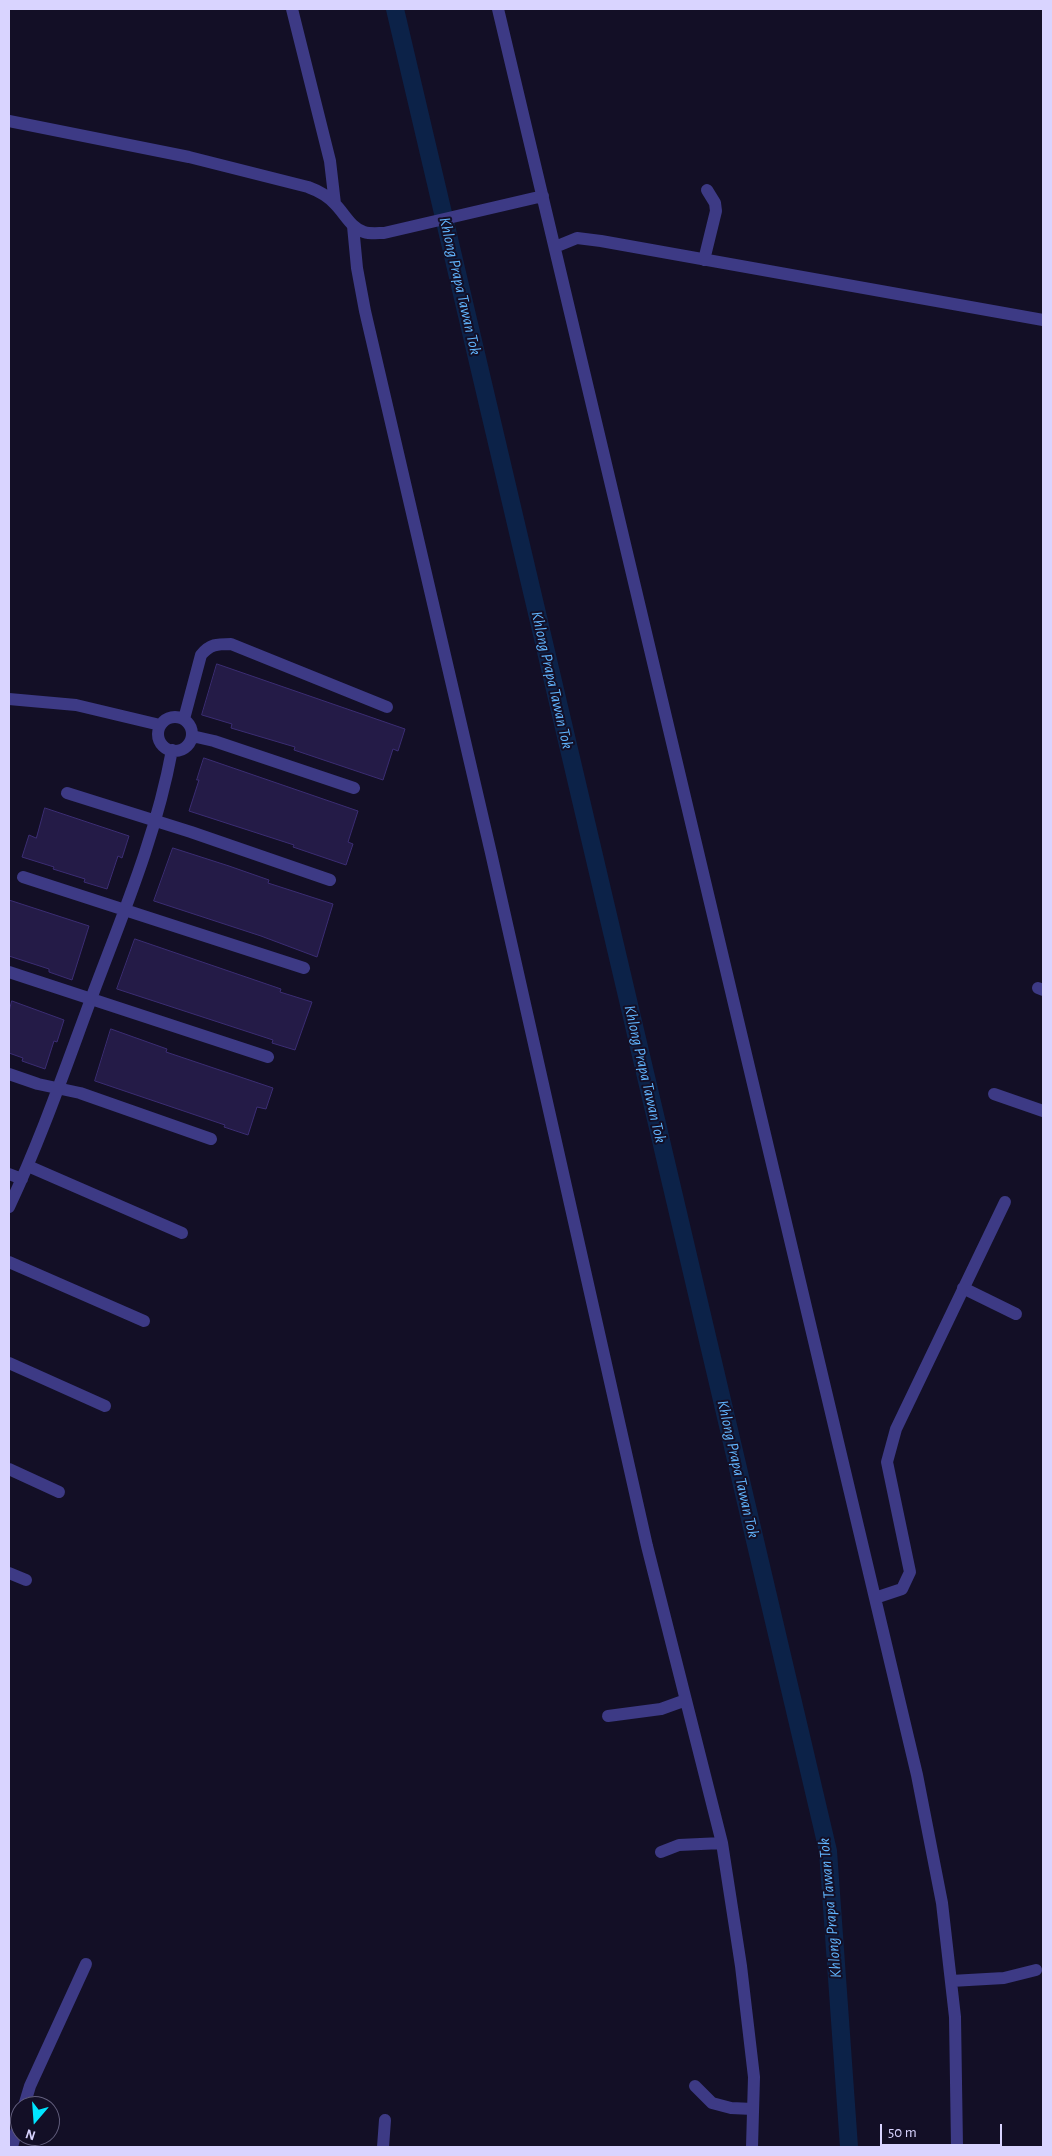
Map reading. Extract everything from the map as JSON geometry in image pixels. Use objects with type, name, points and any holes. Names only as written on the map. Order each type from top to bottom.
[{"type":"street","points":[[292,9],[330,162],[335,204]]},
{"type":"street","points":[[498,9],[917,1775],[941,1894],[955,2017],[957,2147]]},
{"type":"street","points":[[9,121],[189,157],[317,190],[335,204],[353,226],[363,232],[384,233],[543,196]]},
{"type":"street","points":[[704,260],[716,211],[715,203],[707,190]]},
{"type":"street","points":[[353,226],[365,311],[494,863],[647,1546],[722,1843],[747,2012],[754,2077],[752,2147]]},
{"type":"street","points":[[555,247],[577,238],[1043,320]]},
{"type":"street","points":[[184,719],[201,655],[208,647],[217,644],[231,644],[387,707]]},
{"type":"street","points":[[9,699],[76,705],[160,725]]},
{"type":"street","points":[[171,717],[184,719],[189,724],[192,736],[185,747],[172,750],[161,744],[158,731],[160,725],[171,717]]},
{"type":"street","points":[[192,736],[214,741],[354,788]]},
{"type":"street","points":[[9,1207],[28,1166],[59,1088],[125,911],[156,822],[172,750]]},
{"type":"street","points":[[67,793],[330,880]]},
{"type":"street","points":[[24,877],[304,968]]},
{"type":"street","points":[[9,972],[268,1057]]},
{"type":"street","points":[[9,1074],[80,1093],[212,1139]]},
{"type":"street","points":[[994,1094],[1043,1111]]},
{"type":"street","points":[[28,1166],[182,1233]]},
{"type":"street","points":[[9,1174],[22,1179]]},
{"type":"street","points":[[875,1598],[902,1589],[910,1572],[888,1475],[887,1462],[896,1429],[1005,1202]]},
{"type":"street","points":[[9,1262],[144,1321]]},
{"type":"street","points":[[963,1288],[1016,1314]]},
{"type":"street","points":[[9,1363],[105,1406]]},
{"type":"street","points":[[9,1469],[59,1492]]},
{"type":"street","points":[[9,1573],[26,1580]]},
{"type":"street","points":[[608,1716],[661,1709],[686,1700]]},
{"type":"street","points":[[661,1852],[679,1845],[722,1843]]},
{"type":"street","points":[[27,2096],[86,1964]]},
{"type":"street","points":[[951,1981],[1004,1978],[1036,1970]]},
{"type":"street","points":[[695,2086],[712,2103],[731,2108],[753,2109]]},
{"type":"street","points":[[383,2147],[385,2120]]},
{"type":"building","points":[[217,664],[405,729],[398,751],[393,749],[383,780],[294,750],[295,747],[231,728],[232,724],[202,715]]},
{"type":"building","points":[[204,758],[358,811],[348,842],[353,844],[346,865],[293,847],[294,845],[189,811]]},
{"type":"building","points":[[45,808],[129,836],[122,858],[118,856],[107,889],[84,882],[85,879],[53,869],[54,867],[22,857],[29,835],[36,838]]},
{"type":"building","points":[[173,848],[269,880],[268,883],[333,904],[317,957],[261,936],[154,901]]},
{"type":"building","points":[[9,900],[89,926],[72,980],[49,972],[49,969],[9,956]]},
{"type":"building","points":[[135,939],[281,989],[280,992],[312,1002],[295,1050],[272,1043],[273,1040],[117,989]]},
{"type":"building","points":[[12,1001],[64,1020],[57,1042],[54,1041],[45,1069],[22,1061],[23,1058],[9,1053],[9,1012]]},
{"type":"building","points":[[111,1029],[167,1049],[166,1052],[273,1088],[266,1109],[257,1107],[248,1135],[224,1127],[225,1125],[95,1081]]},
{"type":"waterway","name":"Khlong Prapa Tawan Tok","points":[[395,9],[828,1851],[849,2147]]}]
